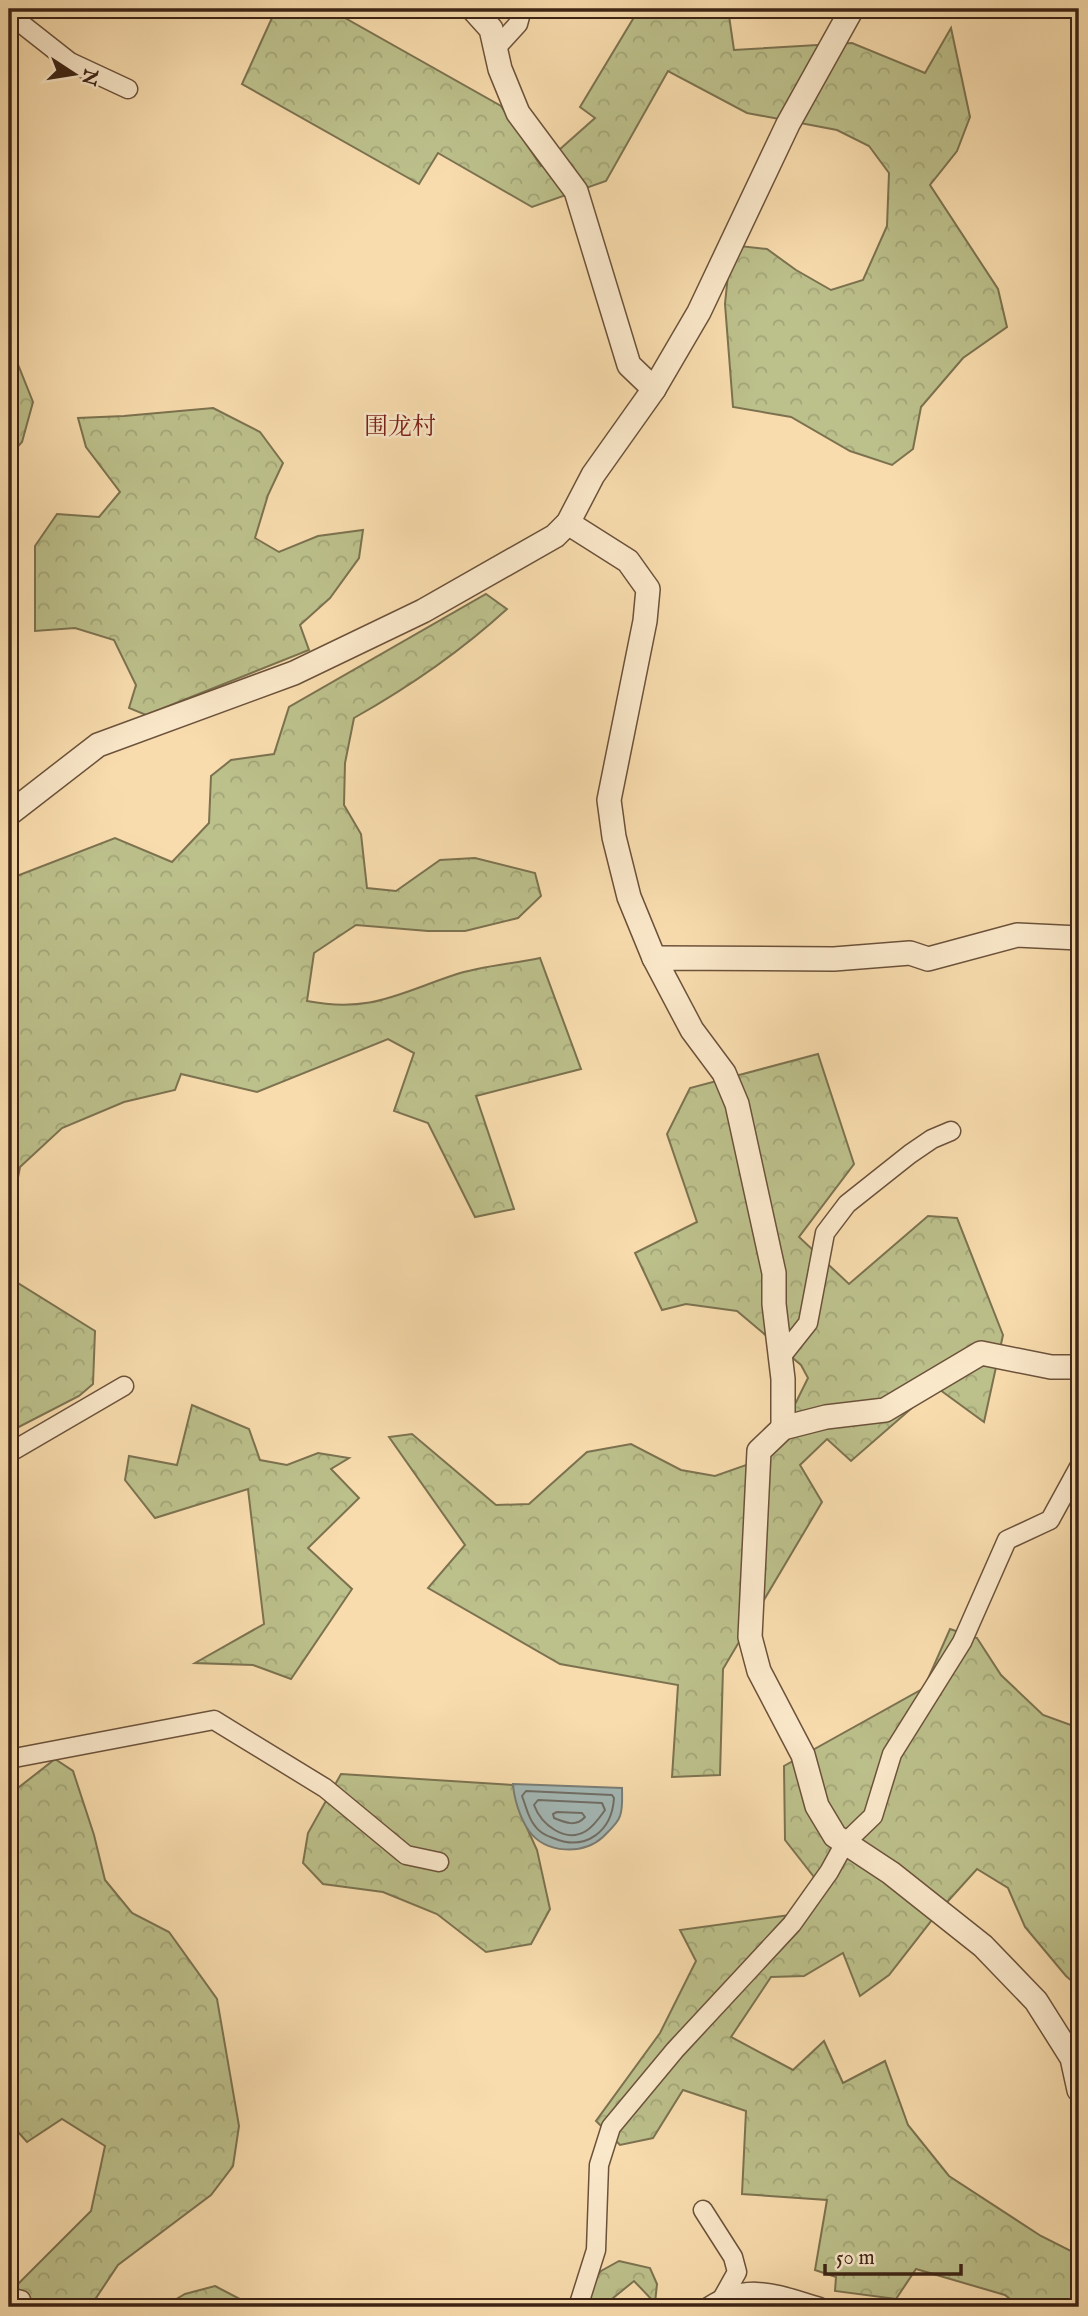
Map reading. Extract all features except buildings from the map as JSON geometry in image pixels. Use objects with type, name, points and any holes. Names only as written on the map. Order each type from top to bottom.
[{"type":"street","points":[[472,9],[491,29],[500,69],[519,113],[576,191],[629,365],[654,389]]},
{"type":"street","points":[[496,48],[518,24],[522,9]]},
{"type":"street","points":[[9,814],[98,745],[305,667],[423,611],[555,536],[568,523],[593,475],[654,389],[699,312],[788,124],[852,9]]},
{"type":"street","points":[[9,14],[71,62],[128,89]]},
{"type":"street","points":[[568,523],[628,561],[648,589],[645,621],[608,800],[628,897],[654,958],[692,1030],[724,1073],[737,1104],[774,1273],[774,1304],[783,1380],[783,1428]]},
{"type":"street","points":[[654,958],[834,959],[910,953],[928,959],[1017,935],[1079,938]]},
{"type":"street","points":[[780,1357],[808,1323],[825,1233],[847,1204],[910,1153],[951,1131]]},
{"type":"street","points":[[1079,1367],[1051,1367],[981,1353],[885,1410],[826,1417],[783,1428],[759,1451],[750,1637],[759,1671],[803,1755],[817,1807],[840,1839],[891,1873],[983,1946],[1036,2001],[1072,2058],[1079,2090]]},
{"type":"street","points":[[9,1454],[124,1386]]},
{"type":"street","points":[[578,2307],[596,2249],[599,2165],[611,2127],[675,2050],[792,1924],[829,1872],[840,1839],[873,1816],[892,1754],[962,1642],[1007,1540],[1050,1520],[1079,1466]]},
{"type":"street","points":[[9,1759],[214,1720],[325,1788],[406,1855],[439,1862]]},
{"type":"street","points":[[703,2210],[733,2258],[737,2272],[723,2297]]},
{"type":"street","points":[[708,2307],[723,2297],[761,2290],[820,2307]]},
{"type":"street","points":[[9,2297],[21,2300],[23,2307]]},
{"type":"green space","points":[[276,9],[329,9],[501,106],[541,166],[595,118],[580,107],[639,9],[728,9],[734,50],[852,43],[925,73],[951,28],[970,117],[957,151],[930,185],[998,289],[1007,327],[963,358],[921,407],[913,449],[892,465],[850,451],[791,417],[733,407],[725,304],[731,245],[767,249],[831,290],[863,280],[887,226],[889,173],[869,146],[837,130],[747,113],[668,71],[606,181],[532,207],[438,153],[419,184],[242,84]]},
{"type":"green space","points":[[9,342],[33,402],[22,442],[9,456]]},
{"type":"green space","points":[[213,408],[260,432],[283,463],[268,495],[255,538],[279,552],[318,536],[363,530],[359,558],[330,598],[300,625],[309,650],[146,715],[129,708],[136,685],[114,640],[75,628],[35,631],[35,546],[57,514],[99,517],[120,492],[86,447],[78,418]]},
{"type":"green space","points":[[486,594],[507,609],[433,668],[354,718],[345,763],[344,805],[361,834],[367,888],[396,891],[440,860],[475,858],[535,873],[541,896],[518,918],[465,931],[356,925],[314,953],[307,1001],[349,1005],[383,1000],[464,972],[540,958],[581,1069],[476,1096],[514,1209],[475,1217],[428,1123],[394,1111],[414,1053],[388,1039],[257,1092],[181,1074],[175,1090],[124,1102],[62,1128],[20,1167],[9,1224],[9,879],[115,838],[172,862],[209,823],[211,776],[231,760],[274,754],[289,707]]},
{"type":"green space","points":[[818,1054],[854,1164],[799,1237],[849,1284],[928,1216],[957,1218],[1003,1335],[984,1422],[936,1387],[851,1461],[827,1439],[800,1465],[822,1502],[723,1669],[720,1775],[672,1777],[678,1685],[560,1664],[428,1588],[465,1545],[389,1437],[412,1434],[496,1505],[529,1504],[587,1452],[631,1444],[681,1470],[715,1476],[769,1457],[808,1378],[801,1365],[737,1311],[686,1304],[662,1310],[635,1253],[697,1222],[667,1134],[690,1088]]},
{"type":"green space","points":[[9,1254],[18,1283],[95,1331],[93,1384],[79,1396],[9,1432]]},
{"type":"green space","points":[[192,1405],[249,1429],[260,1460],[287,1465],[318,1453],[349,1458],[331,1469],[359,1498],[308,1548],[352,1589],[291,1679],[253,1665],[195,1663],[264,1624],[248,1489],[155,1518],[125,1480],[129,1456],[177,1465]]},
{"type":"green space","points":[[950,1629],[977,1638],[1001,1675],[1043,1715],[1079,1728],[1079,1987],[1066,1976],[1025,1927],[1008,1888],[977,1869],[939,1911],[889,1975],[860,1996],[843,1953],[804,1976],[771,1977],[731,2037],[793,2070],[824,2041],[843,2083],[885,2061],[908,2125],[949,2176],[1041,2236],[1079,2255],[1079,2307],[1020,2307],[1005,2295],[916,2269],[896,2299],[835,2291],[836,2277],[815,2270],[827,2200],[742,2194],[746,2111],[683,2090],[653,2138],[620,2145],[596,2121],[660,2033],[696,1961],[680,1930],[790,1915],[814,1877],[785,1840],[784,1766],[924,1688]]},
{"type":"green space","points":[[55,1759],[73,1771],[94,1835],[105,1880],[132,1913],[169,1932],[217,1999],[239,2126],[233,2166],[211,2195],[118,2265],[90,2307],[9,2307],[9,2293],[91,2211],[105,2146],[62,2119],[27,2142],[9,2122],[9,1887],[12,1880],[9,1862],[9,1795]]},
{"type":"green space","points":[[341,1774],[513,1785],[521,1815],[537,1850],[550,1909],[531,1944],[486,1952],[437,1914],[383,1892],[323,1884],[303,1863],[308,1833]]},
{"type":"green space","points":[[619,2261],[650,2268],[657,2284],[655,2303],[634,2281],[602,2307],[568,2307],[601,2271]]},
{"type":"green space","points":[[215,2286],[240,2299],[246,2307],[163,2307],[185,2294]]},
{"type":"water","points":[[513,1784],[622,1788],[621,1813],[613,1827],[595,1843],[575,1849],[555,1848],[536,1839],[529,1831],[518,1808]]},
{"type":"district","name":"围龙村","points":[[400,426]]}]
